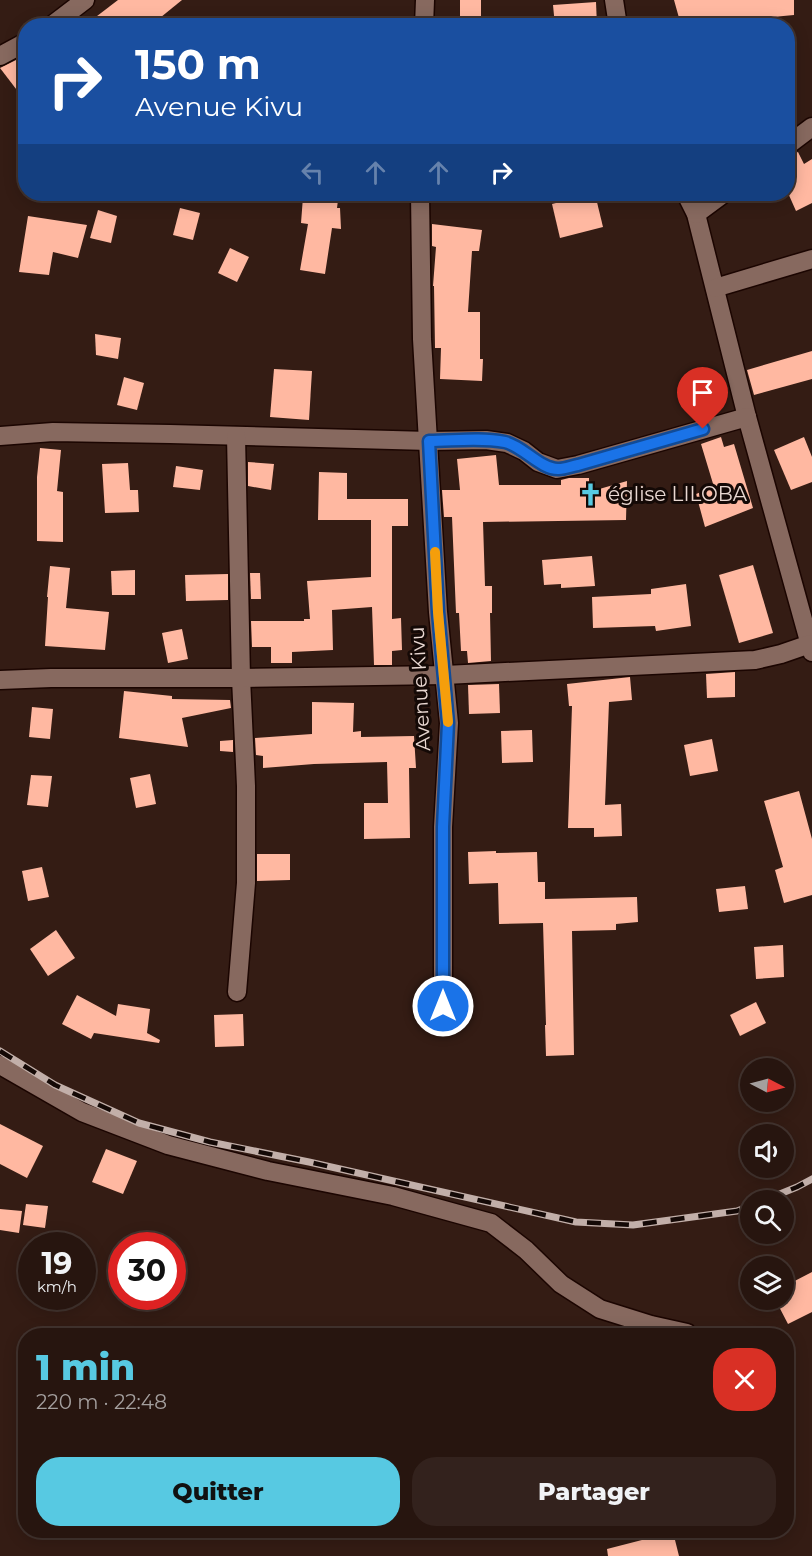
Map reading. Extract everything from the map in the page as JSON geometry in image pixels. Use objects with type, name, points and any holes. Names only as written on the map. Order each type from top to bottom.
[{"type":"street","points":[[61,18],[85,0]]},
{"type":"street","points":[[424,18],[425,0]]},
{"type":"street","points":[[614,0],[617,18]]},
{"type":"street","points":[[0,56],[18,46]]},
{"type":"street","points":[[795,140],[812,127]]},
{"type":"street","name":"Avenue Kivu","points":[[420,201],[422,339],[438,612],[448,723],[443,827],[443,1006]]},
{"type":"street","points":[[0,680],[445,675],[755,660],[811,648],[747,417],[696,214],[690,201]]},
{"type":"street","points":[[696,214],[714,201]]},
{"type":"street","points":[[715,288],[812,259]]},
{"type":"street","points":[[0,436],[53,432],[429,441],[486,440],[507,443],[524,451],[538,462],[557,469],[747,417]]},
{"type":"street","points":[[236,436],[241,678],[246,786],[246,883],[237,992]]},
{"type":"street","points":[[0,1065],[82,1112],[168,1145],[268,1171],[393,1196],[490,1223],[526,1250],[561,1284],[600,1309],[664,1328]]},
{"type":"building","points":[[118,0],[182,0],[160,18],[94,18]]},
{"type":"building","points":[[460,0],[481,0],[481,18],[460,18]]},
{"type":"building","points":[[674,0],[794,0],[794,15],[762,18],[730,18],[730,16],[679,18]]},
{"type":"building","points":[[596,2],[597,18],[554,18],[553,5]]},
{"type":"building","points":[[18,59],[18,92],[0,68]]},
{"type":"building","points":[[798,152],[804,164],[812,159],[812,203],[796,211],[792,201],[795,201],[795,153]]},
{"type":"building","points":[[303,201],[338,201],[341,229],[332,228],[325,274],[300,270],[308,224],[301,223]]},
{"type":"building","points":[[564,201],[597,201],[603,227],[560,238],[552,204]]},
{"type":"building","points":[[180,208],[200,213],[193,240],[173,235]]},
{"type":"building","points":[[98,210],[117,216],[111,243],[90,238]]},
{"type":"building","points":[[28,216],[87,225],[78,258],[53,252],[49,275],[19,272]]},
{"type":"building","points":[[432,224],[482,230],[479,251],[472,251],[468,312],[480,312],[482,381],[440,379],[441,348],[435,348],[433,286],[436,247],[432,246]]},
{"type":"building","points":[[230,248],[249,257],[237,282],[218,273]]},
{"type":"building","points":[[95,334],[121,338],[118,359],[96,355]]},
{"type":"building","points":[[812,351],[812,379],[754,395],[747,370]]},
{"type":"building","points":[[274,369],[312,371],[309,420],[270,417]]},
{"type":"building","points":[[124,377],[144,383],[137,410],[117,405]]},
{"type":"building","points":[[721,437],[724,447],[734,444],[753,508],[705,527],[696,494],[714,487],[701,444]]},
{"type":"building","points":[[804,437],[812,457],[812,482],[791,490],[774,450]]},
{"type":"building","points":[[40,448],[61,450],[57,491],[63,492],[63,542],[37,541],[37,477]]},
{"type":"building","points":[[496,455],[499,485],[561,485],[561,480],[569,478],[589,478],[589,492],[627,481],[626,520],[483,522],[485,586],[492,586],[491,661],[468,663],[467,651],[461,651],[459,613],[456,613],[452,517],[444,517],[442,490],[460,490],[457,459]]},
{"type":"building","points":[[248,462],[274,464],[271,490],[248,486]]},
{"type":"building","points":[[128,463],[130,490],[138,490],[139,512],[105,513],[102,464]]},
{"type":"building","points":[[176,466],[203,470],[200,490],[173,487]]},
{"type":"building","points":[[319,472],[347,473],[347,499],[408,499],[408,526],[392,526],[392,619],[401,618],[402,650],[392,651],[392,665],[374,665],[372,607],[332,610],[333,650],[292,652],[292,663],[271,663],[271,647],[252,647],[251,621],[310,619],[307,581],[371,577],[371,520],[318,520]]},
{"type":"building","points":[[592,556],[595,586],[561,588],[561,584],[544,585],[542,560]]},
{"type":"building","points":[[753,565],[773,633],[739,643],[719,575]]},
{"type":"building","points":[[50,566],[70,568],[66,608],[109,612],[105,650],[45,646]]},
{"type":"building","points":[[135,570],[135,595],[112,595],[111,571]]},
{"type":"building","points":[[250,573],[260,573],[261,599],[251,599]]},
{"type":"building","points":[[228,574],[228,600],[186,601],[185,575]]},
{"type":"building","points":[[686,584],[691,626],[656,631],[655,626],[593,628],[592,597],[651,594],[651,589]]},
{"type":"building","points":[[182,629],[188,659],[168,663],[162,633]]},
{"type":"building","points":[[735,672],[735,697],[707,698],[706,674]]},
{"type":"building","points":[[630,677],[632,700],[609,702],[605,805],[621,804],[622,836],[594,837],[594,828],[568,828],[572,706],[569,706],[567,684]]},
{"type":"building","points":[[499,684],[500,713],[469,714],[468,685]]},
{"type":"building","points":[[124,691],[172,696],[172,699],[230,700],[231,708],[182,718],[188,747],[119,738]]},
{"type":"building","points":[[312,702],[354,703],[353,732],[361,731],[361,737],[414,736],[416,768],[409,768],[410,838],[364,839],[364,803],[388,803],[387,762],[263,768],[263,756],[256,755],[255,738],[312,734]]},
{"type":"building","points":[[32,707],[53,709],[50,739],[29,737]]},
{"type":"building","points":[[532,730],[533,762],[502,763],[501,731]]},
{"type":"building","points":[[712,739],[718,771],[690,776],[684,745]]},
{"type":"building","points":[[233,740],[233,752],[220,751],[220,741]]},
{"type":"building","points":[[150,774],[156,804],[136,808],[130,778]]},
{"type":"building","points":[[31,775],[52,776],[48,807],[27,805]]},
{"type":"building","points":[[799,791],[812,839],[812,895],[784,903],[775,870],[783,867],[764,801]]},
{"type":"building","points":[[496,851],[496,853],[537,852],[538,882],[545,882],[545,899],[637,897],[638,922],[616,924],[616,930],[572,931],[574,1055],[546,1056],[543,923],[499,924],[498,883],[469,884],[468,852]]},
{"type":"building","points":[[257,854],[290,854],[290,880],[257,881]]},
{"type":"building","points":[[42,867],[49,897],[28,901],[22,871]]},
{"type":"building","points":[[745,886],[748,909],[719,912],[716,889]]},
{"type":"building","points":[[56,930],[75,958],[48,976],[30,949]]},
{"type":"building","points":[[783,945],[784,977],[756,979],[754,947]]},
{"type":"building","points":[[77,995],[116,1016],[118,1004],[150,1009],[147,1033],[160,1040],[159,1043],[94,1033],[91,1039],[62,1024]]},
{"type":"building","points":[[756,1002],[766,1023],[740,1036],[730,1015]]},
{"type":"building","points":[[243,1014],[244,1046],[215,1047],[214,1015]]},
{"type":"building","points":[[0,1124],[43,1146],[27,1178],[0,1164]]},
{"type":"building","points":[[106,1149],[137,1161],[123,1194],[92,1182]]},
{"type":"building","points":[[26,1204],[48,1206],[45,1228],[23,1225]]},
{"type":"building","points":[[0,1209],[22,1211],[19,1232],[0,1230]]},
{"type":"building","points":[[812,1272],[812,1312],[788,1324],[781,1310],[794,1310],[794,1281]]},
{"type":"building","points":[[650,1538],[674,1538],[679,1556],[608,1556],[607,1549]]},
{"type":"railway","points":[[0,1051],[55,1085],[139,1123],[210,1142],[576,1222],[633,1225],[740,1210]]},
{"type":"railway","points":[[790,1190],[812,1179]]},
{"type":"slow traffic","points":[[435,552],[448,722]]},
{"type":"place","name":"église LILOBA","points":[[590,494]]},
{"type":"route","points":[[443,1006],[443,827],[448,723],[438,612],[429,441],[486,440],[507,443],[524,451],[538,462],[557,469],[703,429]]}]
